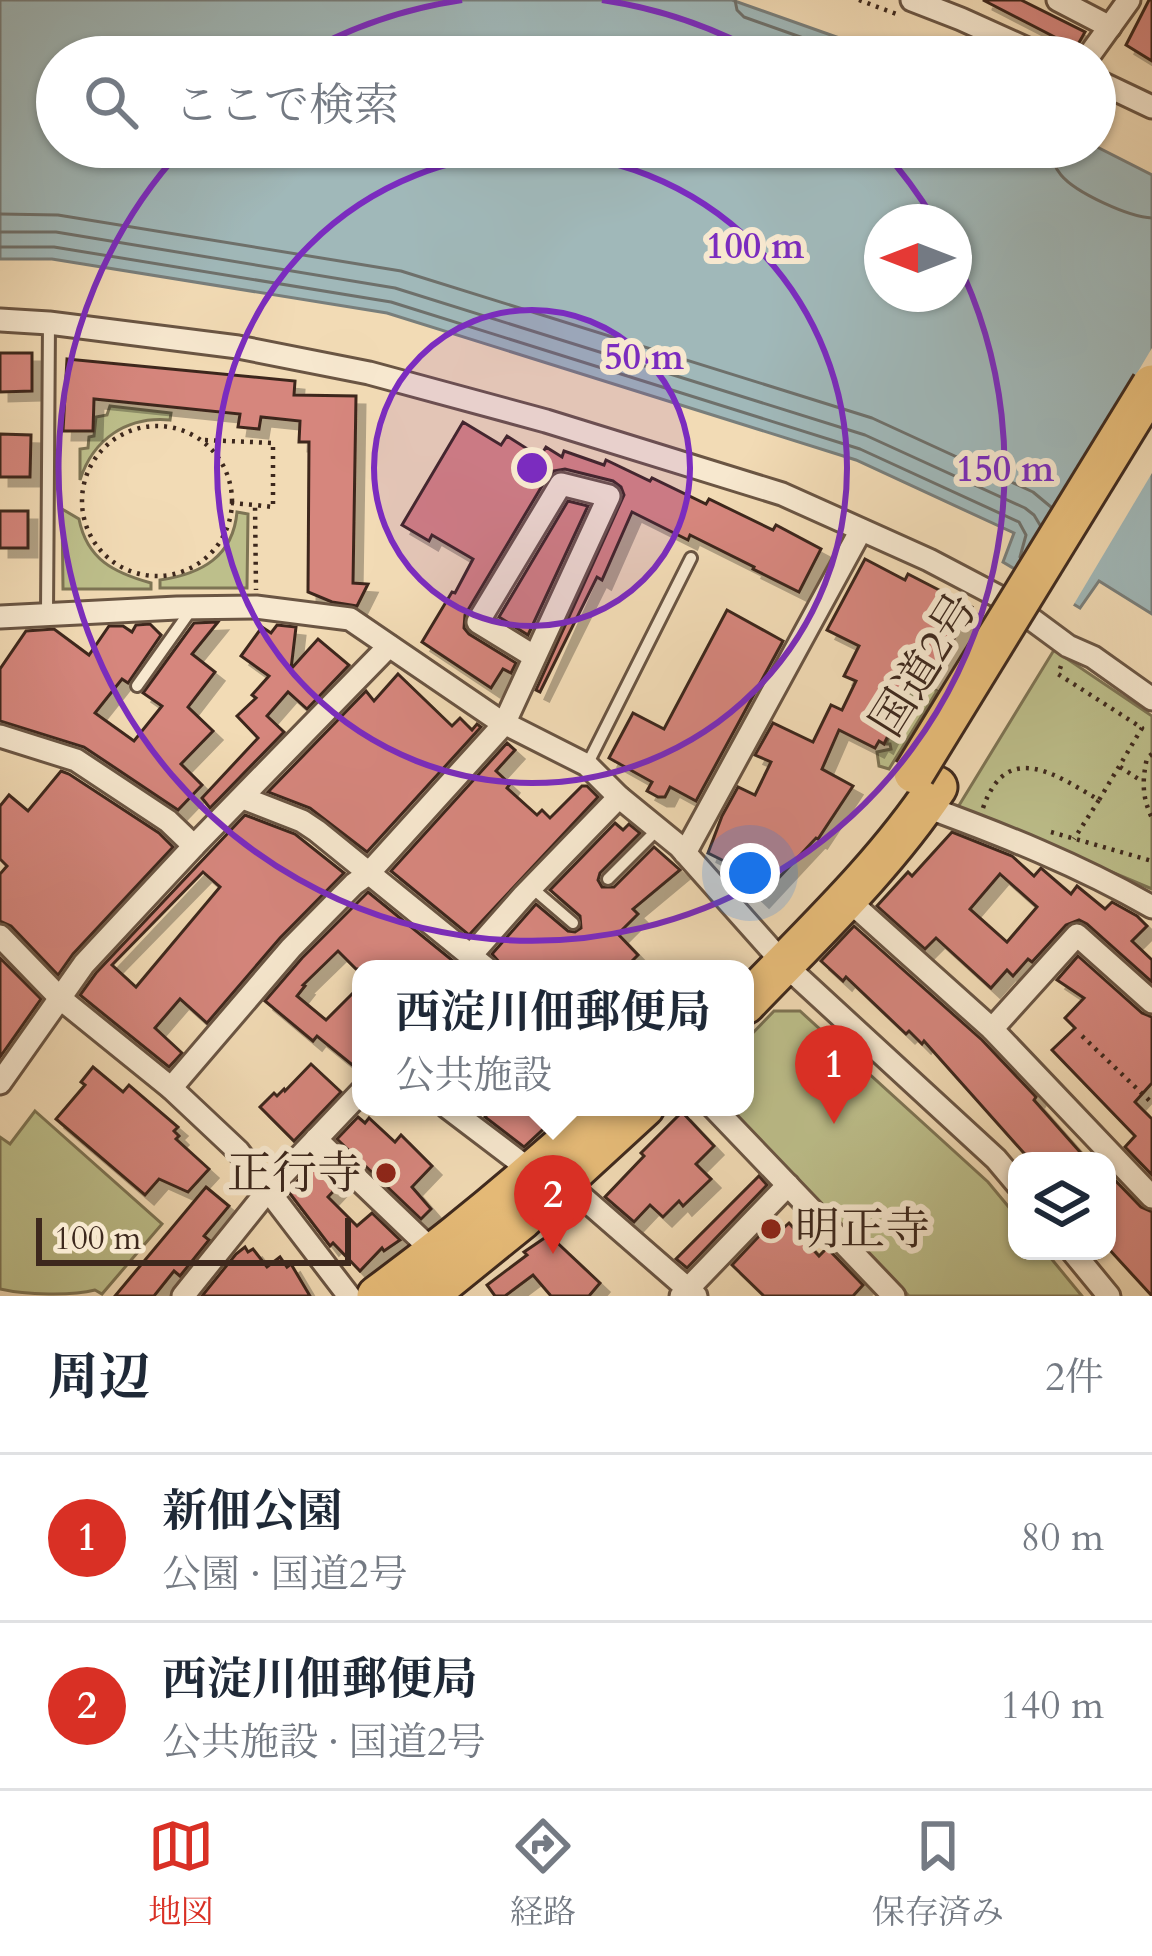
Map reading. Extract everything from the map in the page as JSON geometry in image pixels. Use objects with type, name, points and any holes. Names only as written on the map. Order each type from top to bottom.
[{"type":"highway","name":"国道2号","points":[[765,959],[847,899],[893,846],[920,789],[1152,385]]},
{"type":"highway","name":"国道2号","points":[[765,959],[842,866],[920,789],[1152,437]]},
{"type":"highway","points":[[427,1296],[549,1177],[598,1116]]},
{"type":"highway","points":[[377,1296],[632,1116]]},
{"type":"street","points":[[912,0],[999,36]]},
{"type":"street","points":[[1058,0],[1110,27]]},
{"type":"street","points":[[1103,36],[1129,0]]},
{"type":"street","points":[[1116,90],[1152,107]]},
{"type":"street","points":[[0,320],[238,347],[369,374],[546,421],[782,494],[929,560],[1006,601],[1152,699]]},
{"type":"street","points":[[171,1088],[291,948],[368,874],[504,724],[554,617],[609,496],[561,484],[478,622],[535,657]]},
{"type":"street","points":[[685,853],[860,530]]},
{"type":"street","points":[[0,617],[256,607],[350,619],[504,724],[586,765],[685,853],[765,959],[1008,1173]]},
{"type":"street","points":[[0,1083],[84,964],[389,646]]},
{"type":"street","points":[[0,736],[76,760],[168,821],[194,846]]},
{"type":"street","points":[[920,789],[977,825],[1105,880],[1152,907]]},
{"type":"street","points":[[481,960],[531,887],[620,797]]},
{"type":"street","points":[[243,798],[302,821],[473,960]]},
{"type":"street","points":[[847,899],[992,1029],[1152,1197]]},
{"type":"street","points":[[992,1029],[1077,935],[1152,1002]]},
{"type":"street","points":[[0,936],[61,999],[171,1088],[238,1150],[349,1296]]},
{"type":"street","points":[[183,1296],[269,1189],[352,1101]]},
{"type":"street","points":[[460,1116],[549,1177],[688,1294],[788,1185]]},
{"type":"street","points":[[721,1116],[894,1296]]},
{"type":"street","points":[[316,1139],[435,1253]]},
{"type":"street","points":[[1079,1260],[1108,1296]]},
{"type":"lane","points":[[46,613],[49,323]]},
{"type":"lane","points":[[586,765],[691,558]]},
{"type":"lane","points":[[137,686],[192,608]]},
{"type":"lane","points":[[608,879],[658,829]]},
{"type":"lane","points":[[531,887],[573,923]]},
{"type":"path","points":[[144,427],[173,428],[201,440],[224,468],[232,503],[229,521],[212,552],[182,572],[147,576],[114,563],[84,520],[83,487],[94,459],[116,438],[144,427]]},
{"type":"path","points":[[201,440],[273,443],[273,507],[232,503]]},
{"type":"path","points":[[255,505],[256,607]]},
{"type":"path","points":[[1068,646],[1058,674],[1142,728],[1074,839]]},
{"type":"path","points":[[1152,754],[1142,782],[1152,818]]},
{"type":"path","points":[[1120,767],[1142,782]]},
{"type":"path","points":[[977,825],[998,779],[1014,769],[1045,769],[1099,800]]},
{"type":"path","points":[[1037,827],[1152,861]]},
{"type":"path","points":[[1082,1036],[1152,1103]]},
{"type":"green space","points":[[110,406],[171,413],[170,420],[140,422],[114,433],[94,453],[80,480],[80,449],[88,448],[96,417],[107,415]]},
{"type":"green space","points":[[62,509],[79,519],[89,545],[104,563],[151,583],[151,589],[63,589]]},
{"type":"green space","points":[[237,512],[248,514],[247,588],[160,588],[160,580],[201,568],[222,552]]},
{"type":"green space","points":[[1054,650],[1152,716],[1152,889],[958,807]]},
{"type":"green space","points":[[913,680],[937,691],[889,769],[879,766],[877,752],[891,749],[886,744]]},
{"type":"green space","points":[[774,1011],[800,1011],[988,1182],[1008,1206],[1008,1260],[1052,1260],[1082,1296],[909,1296],[736,1116],[754,1116],[754,1032]]},
{"type":"green space","points":[[35,1111],[162,1224],[102,1294],[95,1290],[49,1294],[0,1289],[0,1137],[10,1144]]},
{"type":"water","points":[[0,0],[732,0],[834,36],[36,36],[36,168],[1116,168],[1116,157],[1152,175],[1152,614],[1099,581],[1080,608],[1003,562],[1014,533],[856,460],[387,313],[52,259],[0,259]]},
{"type":"pier","points":[[1152,348],[1152,473],[1071,609],[1016,577]]},
{"type":"building","points":[[983,0],[1021,0],[1085,32],[1083,36],[1053,36]]},
{"type":"building","points":[[1152,0],[1152,61],[1126,45]]},
{"type":"building","points":[[0,353],[32,353],[32,391],[0,392]]},
{"type":"building","points":[[67,359],[295,381],[294,395],[356,396],[353,583],[368,584],[357,606],[308,592],[309,442],[299,442],[300,421],[261,417],[259,429],[238,427],[240,414],[94,399],[93,431],[63,431]]},
{"type":"building","points":[[463,422],[501,445],[507,436],[540,457],[546,447],[562,457],[564,451],[604,465],[606,460],[706,504],[709,499],[773,530],[776,525],[821,549],[799,592],[690,535],[688,540],[632,512],[602,580],[597,577],[540,692],[536,690],[624,495],[613,481],[565,469],[554,471],[465,615],[464,628],[469,634],[516,663],[511,673],[503,669],[491,688],[422,642],[473,559],[432,535],[429,541],[402,525]]},
{"type":"building","points":[[0,434],[31,435],[30,477],[0,477]]},
{"type":"building","points":[[568,501],[588,506],[528,635],[499,617]]},
{"type":"building","points":[[0,511],[28,511],[28,548],[0,548]]},
{"type":"building","points":[[865,559],[905,580],[908,574],[972,607],[930,681],[918,674],[884,744],[879,741],[875,748],[839,730],[822,769],[853,786],[818,839],[760,898],[726,872],[728,863],[708,853],[738,787],[755,795],[771,762],[755,755],[773,723],[813,742],[831,705],[842,710],[856,681],[844,676],[859,646],[827,630]]},
{"type":"building","points":[[727,610],[783,641],[696,801],[670,787],[665,797],[658,797],[647,791],[652,782],[609,758],[633,713],[664,729]]},
{"type":"building","points":[[218,622],[192,654],[215,672],[188,707],[213,731],[181,764],[202,785],[178,810],[84,747],[0,721],[0,669],[26,631],[54,629],[89,655],[109,626],[132,632],[136,625],[150,624],[161,635],[128,683],[122,679],[95,713],[134,741],[162,706],[143,693],[194,623]]},
{"type":"building","points":[[277,625],[296,627],[291,669],[318,639],[349,665],[307,709],[288,692],[267,716],[284,732],[210,808],[202,798],[258,738],[237,716],[269,676],[241,656],[262,627],[271,633]]},
{"type":"building","points":[[398,674],[452,726],[460,718],[472,730],[477,724],[481,727],[367,852],[310,808],[268,792],[366,691],[374,701]]},
{"type":"building","points":[[507,743],[515,750],[496,771],[537,815],[542,810],[550,818],[582,786],[598,797],[469,935],[391,871]]},
{"type":"building","points":[[61,771],[159,833],[173,847],[58,975],[11,926],[0,921],[0,874],[7,866],[0,859],[0,806],[9,795],[28,811]]},
{"type":"building","points":[[245,815],[295,834],[344,873],[207,1023],[180,999],[155,1028],[182,1053],[169,1067],[80,995]],"holes":[[[203,872],[220,887],[136,987],[112,965]]]},
{"type":"building","points":[[615,823],[623,830],[629,824],[640,833],[600,873],[602,887],[614,887],[654,847],[680,870],[633,909],[638,914],[618,934],[638,955],[633,960],[497,960],[492,954],[536,904],[568,931],[581,928],[580,916],[550,890]]},
{"type":"building","points":[[952,832],[1012,856],[1034,876],[1041,868],[1071,894],[1077,886],[1105,909],[1112,902],[1147,926],[1132,941],[1152,960],[1152,982],[1079,920],[1066,925],[1032,962],[1028,959],[1013,976],[1007,970],[991,988],[936,938],[925,949],[877,906],[908,872],[912,876]],"holes":[[[1000,874],[1037,907],[1007,942],[970,909]]]},
{"type":"building","points":[[368,892],[452,960],[352,960],[352,965],[338,951],[303,985],[297,996],[326,1020],[352,994],[352,1065],[317,1036],[313,1041],[265,1001]]},
{"type":"building","points":[[854,926],[982,1040],[1080,1152],[1023,1152],[924,1041],[922,1044],[909,1031],[906,1034],[846,977],[843,981],[821,961]]},
{"type":"building","points":[[1078,956],[1152,1017],[1152,1083],[1135,1102],[1152,1119],[1152,1175],[1125,1147],[1135,1136],[1052,1050],[1075,1028],[1065,1018],[1084,998],[1057,980]]},
{"type":"building","points":[[0,958],[41,999],[0,1057]]},
{"type":"building","points":[[311,1064],[341,1092],[294,1141],[260,1107],[274,1093],[285,1091]]},
{"type":"building","points":[[93,1067],[123,1092],[129,1085],[178,1127],[176,1139],[209,1169],[188,1192],[159,1179],[145,1195],[56,1119],[85,1085],[81,1082]]},
{"type":"building","points":[[486,1116],[557,1116],[524,1147]]},
{"type":"building","points":[[678,1116],[686,1116],[714,1146],[696,1164],[711,1179],[683,1206],[679,1201],[663,1217],[650,1205],[634,1222],[605,1197],[644,1156],[641,1153]]},
{"type":"building","points":[[358,1117],[365,1123],[369,1118],[395,1142],[401,1135],[432,1166],[412,1187],[431,1209],[421,1219],[337,1139]]},
{"type":"building","points":[[317,1160],[341,1183],[328,1197],[357,1226],[372,1213],[400,1240],[382,1248],[360,1271],[333,1243],[330,1246],[288,1191]]},
{"type":"building","points":[[759,1176],[767,1185],[687,1268],[676,1259]]},
{"type":"building","points":[[1116,1181],[1152,1212],[1152,1296],[1116,1257]]},
{"type":"building","points":[[206,1187],[229,1206],[180,1276],[174,1271],[154,1296],[115,1296]]},
{"type":"building","points":[[789,1223],[819,1256],[827,1248],[863,1285],[853,1296],[764,1296],[732,1265],[761,1234],[769,1241]]},
{"type":"building","points":[[549,1235],[600,1283],[589,1296],[551,1296],[533,1275],[505,1296],[495,1296],[487,1285]]},
{"type":"building","points":[[245,1247],[248,1252],[253,1249],[267,1267],[280,1257],[287,1267],[291,1264],[310,1296],[202,1296]]},
{"type":"place","name":"新佃公園","points":[[834,1124]]},
{"type":"place","name":"正行寺","points":[[386,1173]]},
{"type":"place","name":"明正寺","points":[[771,1229]]},
{"type":"place","name":"西淀川佃郵便局","points":[[553,1254]]}]
